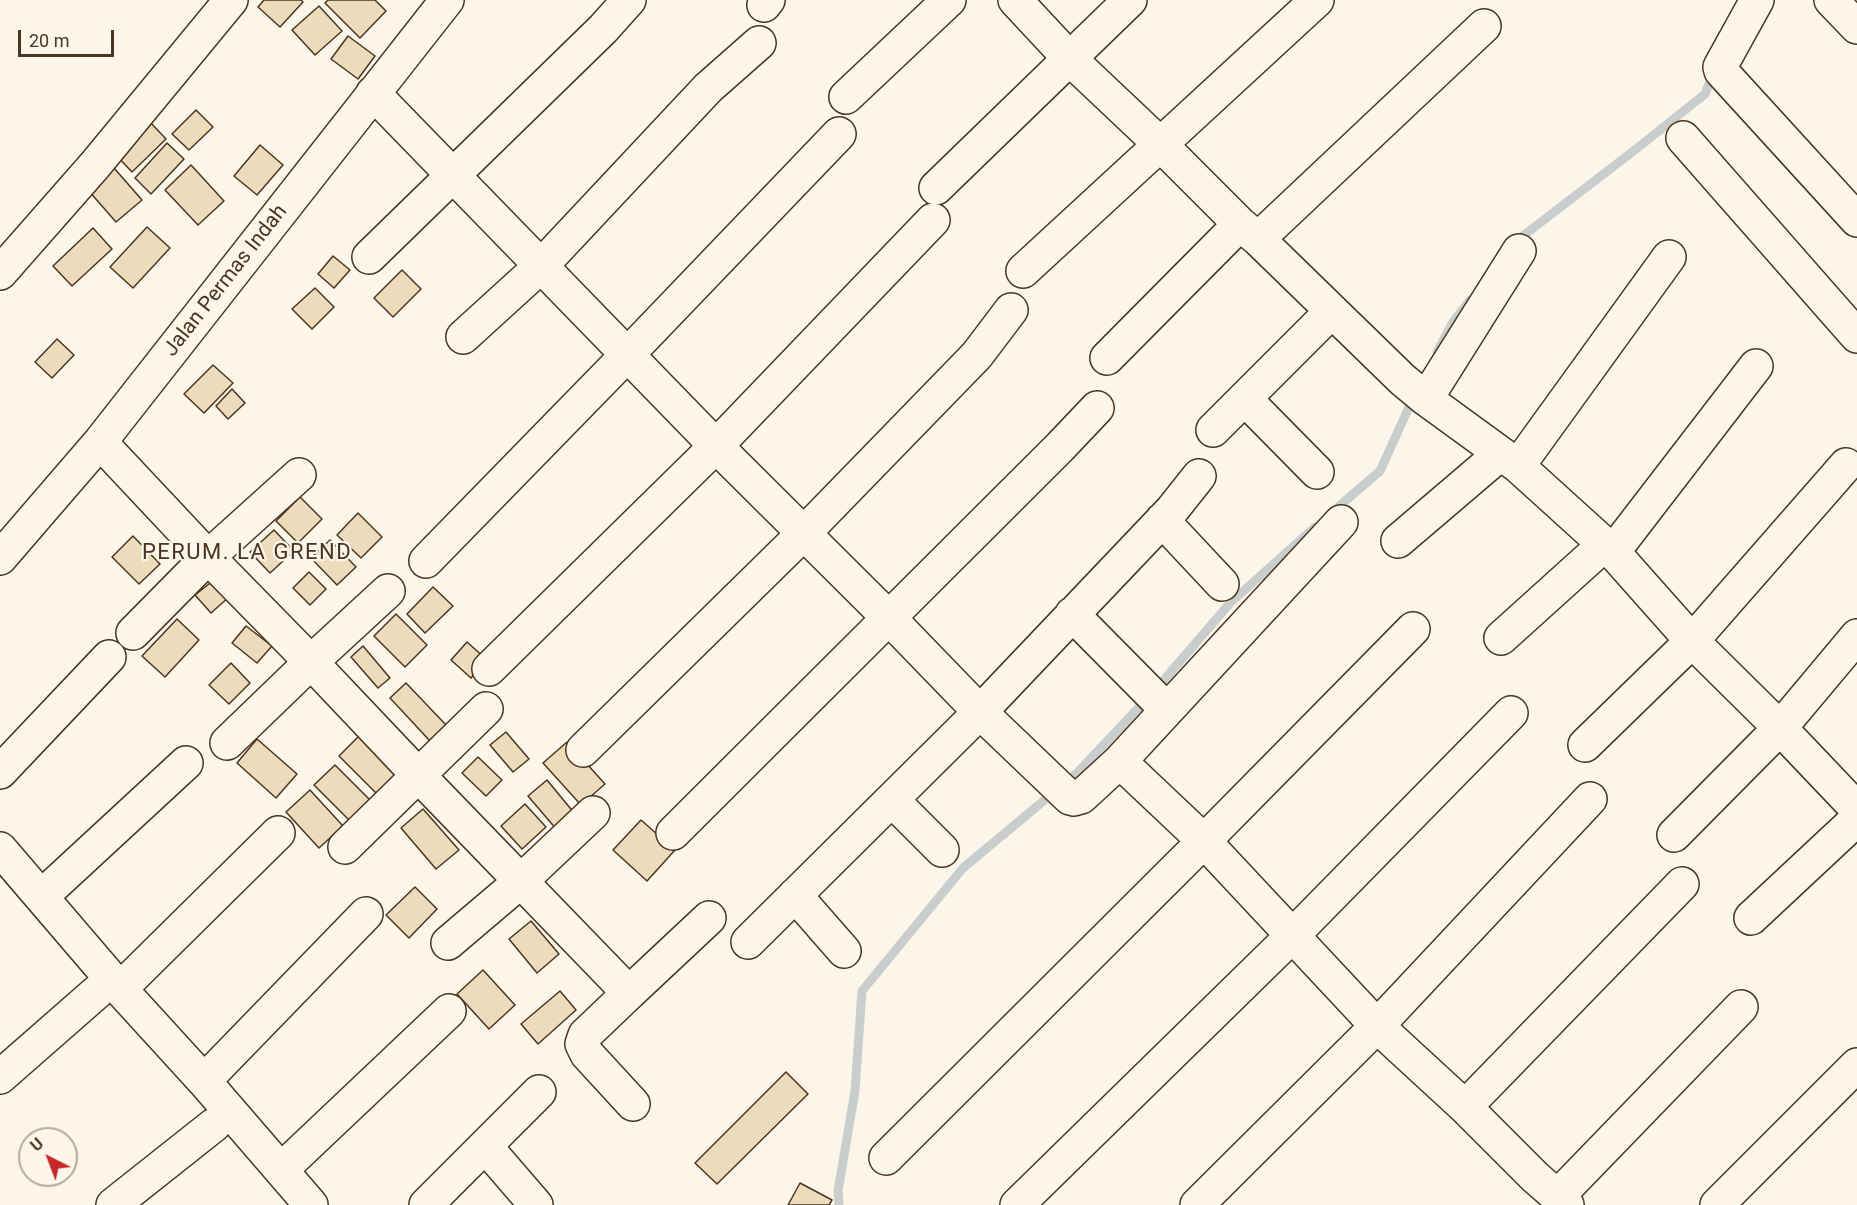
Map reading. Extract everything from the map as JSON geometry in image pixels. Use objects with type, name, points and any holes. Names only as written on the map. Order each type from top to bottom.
[{"type":"street","points":[[0,273],[95,165],[231,0]]},
{"type":"street","name":"Jalan Permas Indah","points":[[0,558],[100,442],[447,0]]},
{"type":"street","points":[[369,257],[603,29],[629,0]]},
{"type":"street","points":[[846,97],[949,0]]},
{"type":"street","points":[[1014,0],[1070,59],[1415,390],[1509,460],[1608,549],[1692,641],[1857,808]]},
{"type":"street","points":[[936,188],[1130,0]]},
{"type":"street","points":[[1023,271],[1317,0]]},
{"type":"street","points":[[1757,0],[1720,67],[1721,71],[1857,220]]},
{"type":"street","points":[[1831,0],[1857,27]]},
{"type":"street","points":[[1107,358],[1484,26]]},
{"type":"street","points":[[463,337],[542,265],[708,87],[759,43]]},
{"type":"street","points":[[373,93],[716,446],[804,532],[980,712],[1070,798],[1081,797],[1119,762],[1162,705],[1341,522]]},
{"type":"street","points":[[426,561],[839,134]]},
{"type":"street","points":[[1683,138],[1857,336]]},
{"type":"street","points":[[489,669],[716,446],[933,220]]},
{"type":"street","points":[[1415,390],[1519,251]]},
{"type":"street","points":[[1398,541],[1509,460],[1669,257]]},
{"type":"street","points":[[583,750],[804,532],[977,355],[1011,310]]},
{"type":"street","points":[[1213,430],[1332,311]]},
{"type":"street","points":[[1502,638],[1608,549],[1756,366]]},
{"type":"street","points":[[1245,399],[1317,471]]},
{"type":"street","points":[[673,833],[1097,408]]},
{"type":"street","points":[[100,442],[629,993]]},
{"type":"street","points":[[1585,745],[1692,641],[1846,465]]},
{"type":"street","points":[[133,633],[208,557],[299,475]]},
{"type":"street","points":[[748,942],[980,712],[1172,510],[1199,476]]},
{"type":"street","points":[[1162,520],[1222,584]]},
{"type":"street","points":[[227,743],[388,591]]},
{"type":"street","points":[[1072,614],[1162,705]]},
{"type":"street","points":[[886,1158],[1413,629]]},
{"type":"street","points":[[1674,835],[1780,728],[1857,636]]},
{"type":"street","points":[[0,772],[109,657]]},
{"type":"street","points":[[345,847],[486,709]]},
{"type":"street","points":[[1017,1205],[1292,936],[1511,713]]},
{"type":"street","points":[[1119,762],[1204,841],[1377,1026],[1465,1107],[1534,1177],[1562,1200],[1741,1007]]},
{"type":"street","points":[[41,897],[186,763]]},
{"type":"street","points":[[1197,1205],[1377,1026],[1590,799]]},
{"type":"street","points":[[892,800],[942,850]]},
{"type":"street","points":[[448,943],[521,881],[592,813]]},
{"type":"street","points":[[1751,918],[1857,819]]},
{"type":"street","points":[[0,1077],[108,990],[278,833]]},
{"type":"street","points":[[0,849],[41,897],[108,990],[204,1081],[311,1205]]},
{"type":"street","points":[[1465,1107],[1682,885]]},
{"type":"street","points":[[795,895],[844,951]]},
{"type":"street","points":[[204,1081],[366,914]]},
{"type":"street","points":[[633,1104],[586,1054],[582,1044],[585,1035],[709,918]]},
{"type":"street","points":[[281,1170],[448,1011]]},
{"type":"street","points":[[1717,1205],[1857,1065]]},
{"type":"street","points":[[426,1205],[538,1092]]},
{"type":"street","points":[[113,1205],[214,1125]]},
{"type":"street","points":[[486,1147],[536,1205]]},
{"type":"building","points":[[264,0],[301,0],[303,2],[280,27],[258,7]]},
{"type":"building","points":[[328,0],[375,0],[386,11],[360,38],[325,3]]},
{"type":"building","points":[[319,6],[342,31],[315,55],[292,30]]},
{"type":"building","points":[[348,36],[375,56],[358,79],[331,59]]},
{"type":"building","points":[[196,110],[213,127],[189,150],[172,134]]},
{"type":"building","points":[[149,121],[166,139],[132,172],[115,154]]},
{"type":"building","points":[[167,143],[184,159],[151,194],[135,178]]},
{"type":"building","points":[[260,145],[283,165],[257,195],[234,176]]},
{"type":"building","points":[[191,165],[224,201],[198,225],[165,190]]},
{"type":"building","points":[[114,168],[142,200],[116,222],[88,190]]},
{"type":"building","points":[[147,227],[170,248],[133,288],[110,267]]},
{"type":"building","points":[[93,228],[112,249],[72,286],[53,266]]},
{"type":"building","points":[[333,256],[350,270],[334,288],[318,274]]},
{"type":"building","points":[[402,270],[421,289],[393,317],[374,298]]},
{"type":"building","points":[[315,288],[334,307],[312,329],[292,309]]},
{"type":"building","points":[[57,339],[74,355],[52,378],[35,362]]},
{"type":"building","points":[[213,365],[233,383],[204,413],[184,394]]},
{"type":"building","points":[[232,389],[245,403],[228,419],[216,406]]},
{"type":"building","points":[[300,497],[322,519],[298,543],[276,521]]},
{"type":"building","points":[[358,513],[382,537],[361,558],[337,535]]},
{"type":"building","points":[[274,530],[294,551],[270,573],[250,552]]},
{"type":"building","points":[[133,536],[160,564],[139,584],[112,557]]},
{"type":"building","points":[[330,540],[356,567],[337,585],[311,558]]},
{"type":"building","points":[[309,572],[326,589],[310,605],[293,588]]},
{"type":"building","points":[[214,580],[229,597],[211,613],[195,595]]},
{"type":"building","points":[[433,587],[453,606],[425,633],[407,614]]},
{"type":"building","points":[[396,614],[427,645],[405,667],[374,636]]},
{"type":"building","points":[[177,619],[199,640],[165,677],[142,656]]},
{"type":"building","points":[[246,626],[272,646],[257,663],[232,643]]},
{"type":"building","points":[[467,642],[487,660],[471,678],[451,660]]},
{"type":"building","points":[[363,646],[390,678],[378,688],[351,657]]},
{"type":"building","points":[[231,663],[250,683],[229,704],[209,685]]},
{"type":"building","points":[[406,683],[447,726],[430,741],[390,698]]},
{"type":"building","points":[[364,731],[408,775],[383,800],[339,756]]},
{"type":"building","points":[[506,732],[529,759],[513,772],[490,745]]},
{"type":"building","points":[[257,739],[297,774],[276,798],[237,763]]},
{"type":"building","points":[[567,742],[605,784],[581,805],[543,763]]},
{"type":"building","points":[[478,757],[502,780],[486,796],[462,773]]},
{"type":"building","points":[[335,765],[370,800],[349,820],[314,785]]},
{"type":"building","points":[[547,780],[575,814],[557,830],[528,796]]},
{"type":"building","points":[[310,790],[343,826],[319,848],[286,812]]},
{"type":"building","points":[[525,804],[546,827],[522,849],[501,826]]},
{"type":"building","points":[[423,809],[459,850],[436,869],[401,828]]},
{"type":"building","points":[[641,820],[675,850],[647,881],[613,850]]},
{"type":"building","points":[[415,887],[437,909],[409,938],[386,915]]},
{"type":"building","points":[[531,921],[559,954],[537,973],[509,939]]},
{"type":"building","points":[[483,970],[515,1005],[489,1029],[457,994]]},
{"type":"building","points":[[560,991],[576,1010],[538,1044],[521,1024]]},
{"type":"building","points":[[786,1072],[808,1094],[717,1184],[695,1163]]},
{"type":"building","points":[[800,1183],[832,1200],[829,1205],[788,1205]]},
{"type":"waterway","points":[[1515,242],[1705,94],[1714,71]]},
{"type":"waterway","points":[[1437,352],[1453,322],[1470,300]]},
{"type":"waterway","points":[[1330,514],[1380,471],[1414,396]]},
{"type":"waterway","points":[[839,1205],[838,1191],[855,1091],[862,991],[963,868],[1077,773],[1157,688],[1231,602],[1315,527]]},
{"type":"district","name":"PERUM. LA GREND","points":[[247,553]]}]
